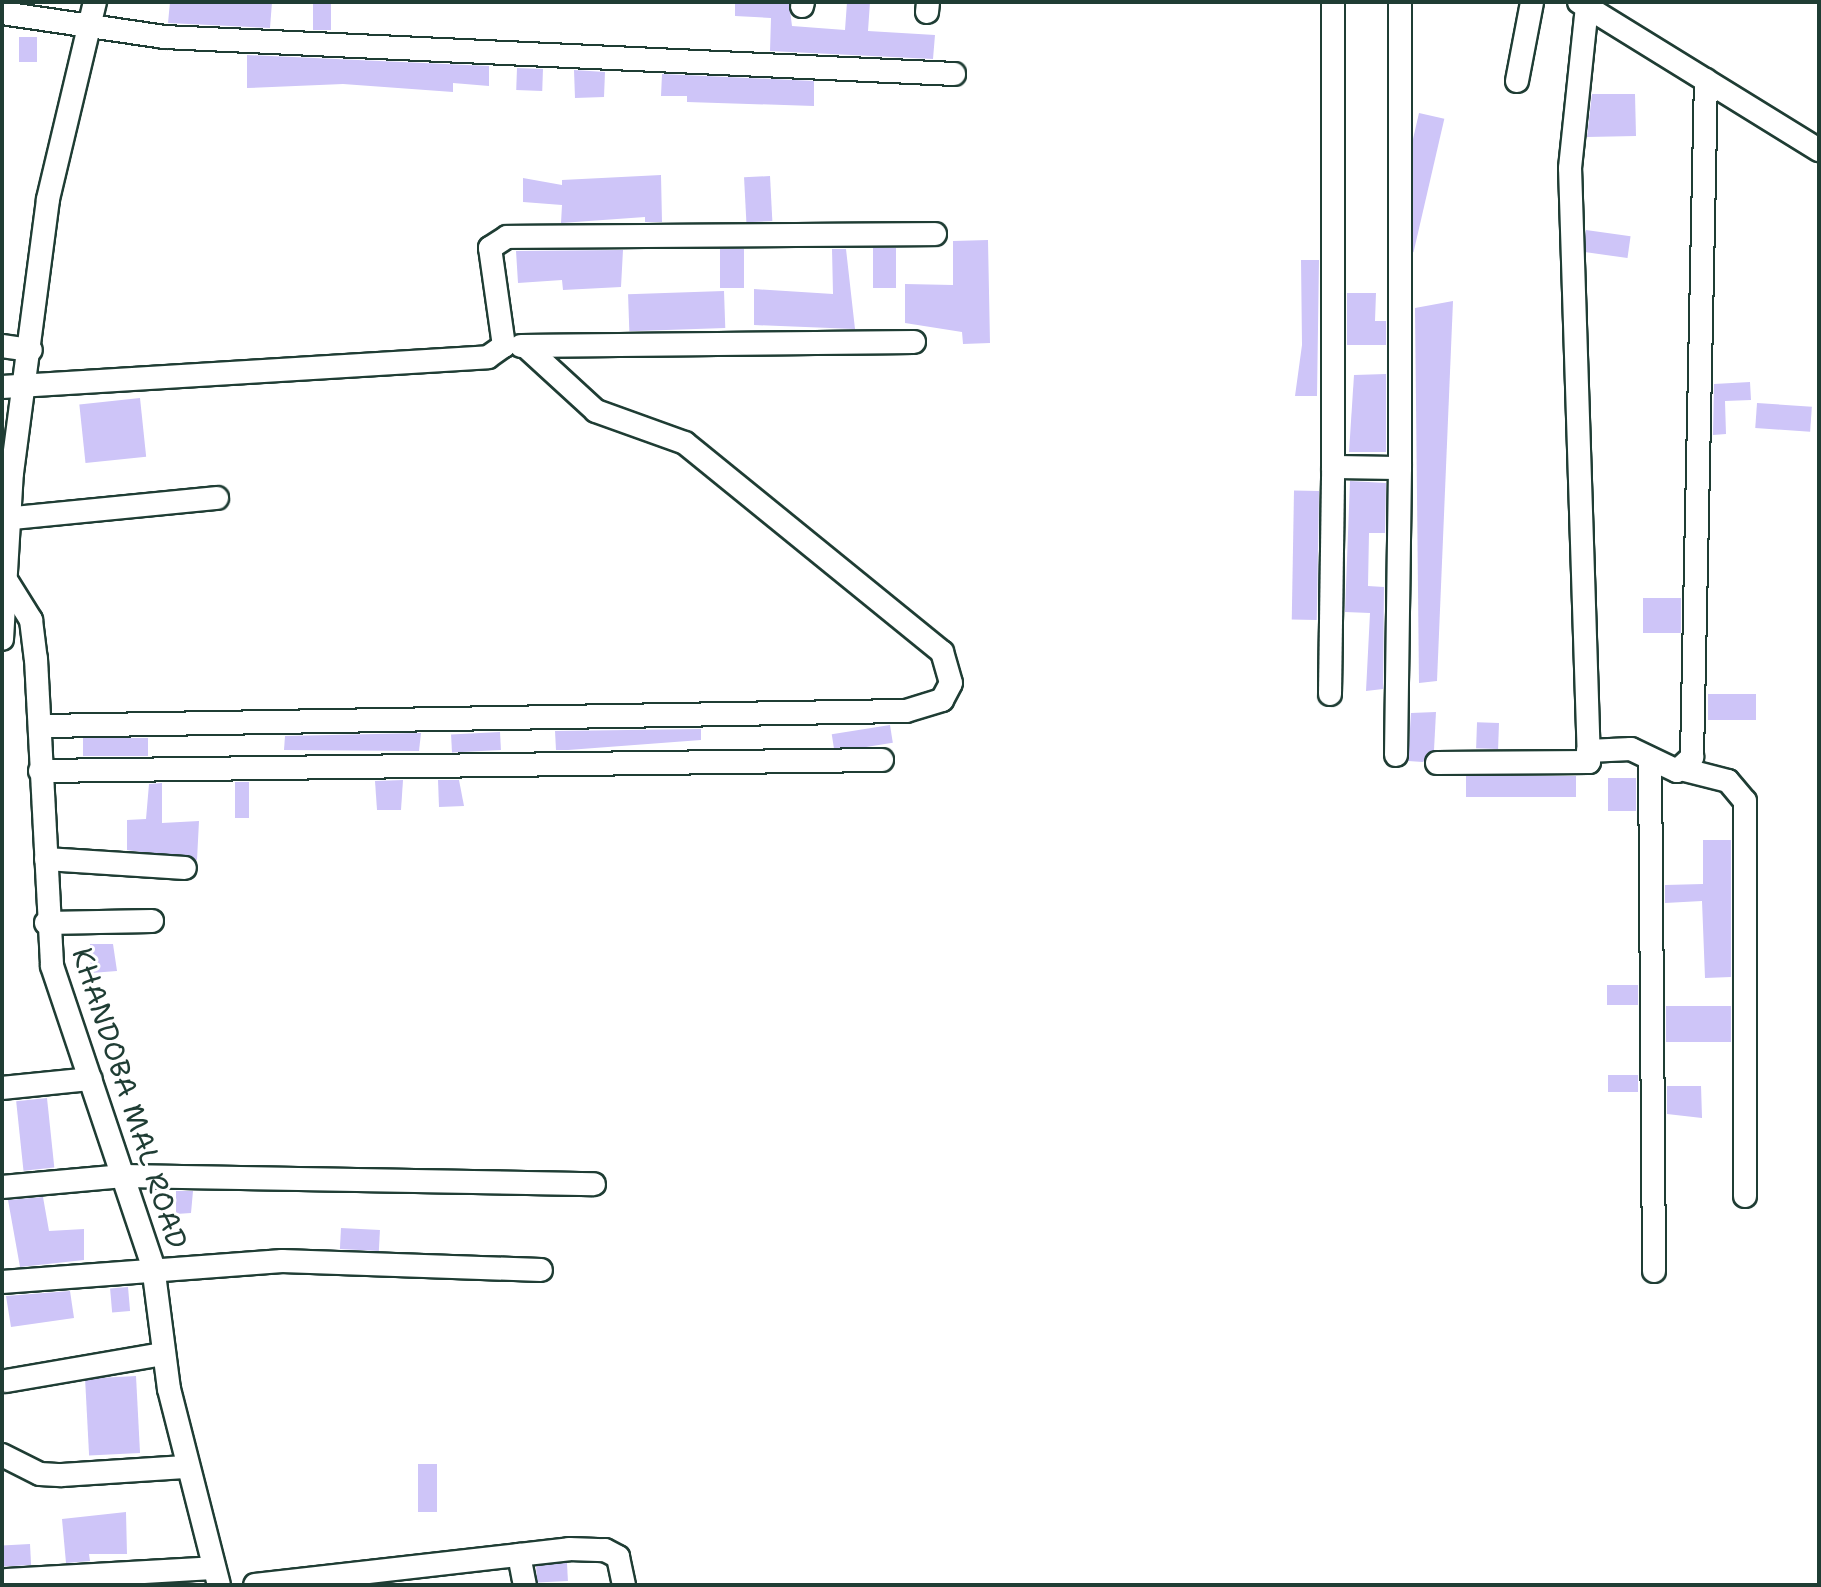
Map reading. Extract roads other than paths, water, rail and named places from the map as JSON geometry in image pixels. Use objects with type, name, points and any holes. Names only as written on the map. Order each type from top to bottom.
[{"type":"street","points":[[2,639],[8,583],[6,554],[13,518],[12,473],[26,390],[48,199],[95,2]]},
{"type":"street","points":[[1330,694],[1333,2]]},
{"type":"street","points":[[1396,755],[1400,468],[1400,2]]},
{"type":"street","points":[[1517,81],[1532,2]]},
{"type":"street","points":[[1437,763],[1589,762],[1570,168],[1583,4],[1819,150]]},
{"type":"street","points":[[2,13],[164,37],[954,74]]},
{"type":"street","points":[[1685,770],[1692,757],[1706,80]]},
{"type":"street","points":[[43,726],[906,711],[942,700],[951,683],[942,652],[685,443],[596,411],[515,346],[490,248],[495,240],[935,234]]},
{"type":"street","points":[[2,387],[26,390],[488,357],[515,346],[914,342]]},
{"type":"street","points":[[2,346],[31,350]]},
{"type":"street","points":[[1333,467],[1400,468]]},
{"type":"street","points":[[13,518],[217,498]]},
{"type":"street","name":"KHANDOBA MAL ROAD","points":[[8,583],[31,620],[43,726],[40,771],[46,859],[46,923],[58,992],[91,1079],[153,1266],[163,1354],[185,1467],[216,1576]]},
{"type":"street","points":[[1588,751],[1622,747],[1650,759],[1739,786],[1745,801],[1745,1196]]},
{"type":"street","points":[[1650,759],[1654,1271]]},
{"type":"street","points":[[40,771],[882,760]]},
{"type":"street","points":[[46,859],[185,868]]},
{"type":"street","points":[[46,923],[152,921]]},
{"type":"street","points":[[2,1088],[91,1079]]},
{"type":"street","points":[[2,1187],[124,1176],[594,1184]]},
{"type":"street","points":[[2,1282],[153,1266],[282,1261],[541,1270]]},
{"type":"street","points":[[6,1381],[163,1354]]},
{"type":"street","points":[[2,1455],[51,1475],[123,1476],[185,1467]]},
{"type":"street","points":[[255,1585],[519,1555],[605,1550],[618,1557],[624,1585]]},
{"type":"street","points":[[519,1555],[525,1585]]},
{"type":"street","points":[[7,1580],[216,1576]]}]
